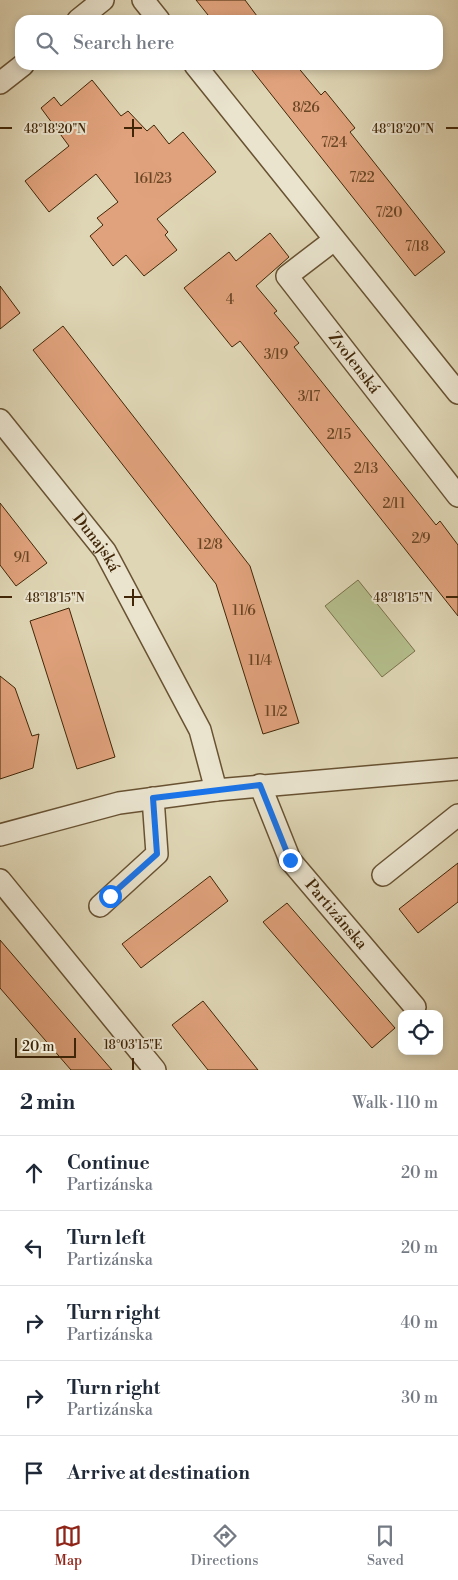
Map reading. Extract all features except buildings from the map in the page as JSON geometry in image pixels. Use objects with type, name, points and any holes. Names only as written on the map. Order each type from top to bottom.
[{"type":"street","points":[[84,15],[103,0]]},
{"type":"street","points":[[143,0],[155,15]]},
{"type":"street","points":[[0,83],[17,70]]},
{"type":"street","points":[[200,70],[458,393]]},
{"type":"street","name":"Zvolenská","points":[[334,240],[287,276],[458,496]]},
{"type":"street","name":"Dunajská","points":[[0,420],[105,551],[200,730],[216,790]]},
{"type":"street","points":[[0,834],[119,803],[153,798],[260,785],[458,769]]},
{"type":"street","name":"Partizánska","points":[[260,785],[290,860],[415,1007]]},
{"type":"street","points":[[100,906],[157,854],[153,798]]},
{"type":"street","points":[[383,875],[458,815]]},
{"type":"street","points":[[0,880],[155,1070]]},
{"type":"green space","points":[[358,580],[415,651],[382,677],[325,606]]},
{"type":"route","points":[[110,896],[157,854],[153,798],[260,785],[290,860]]}]
